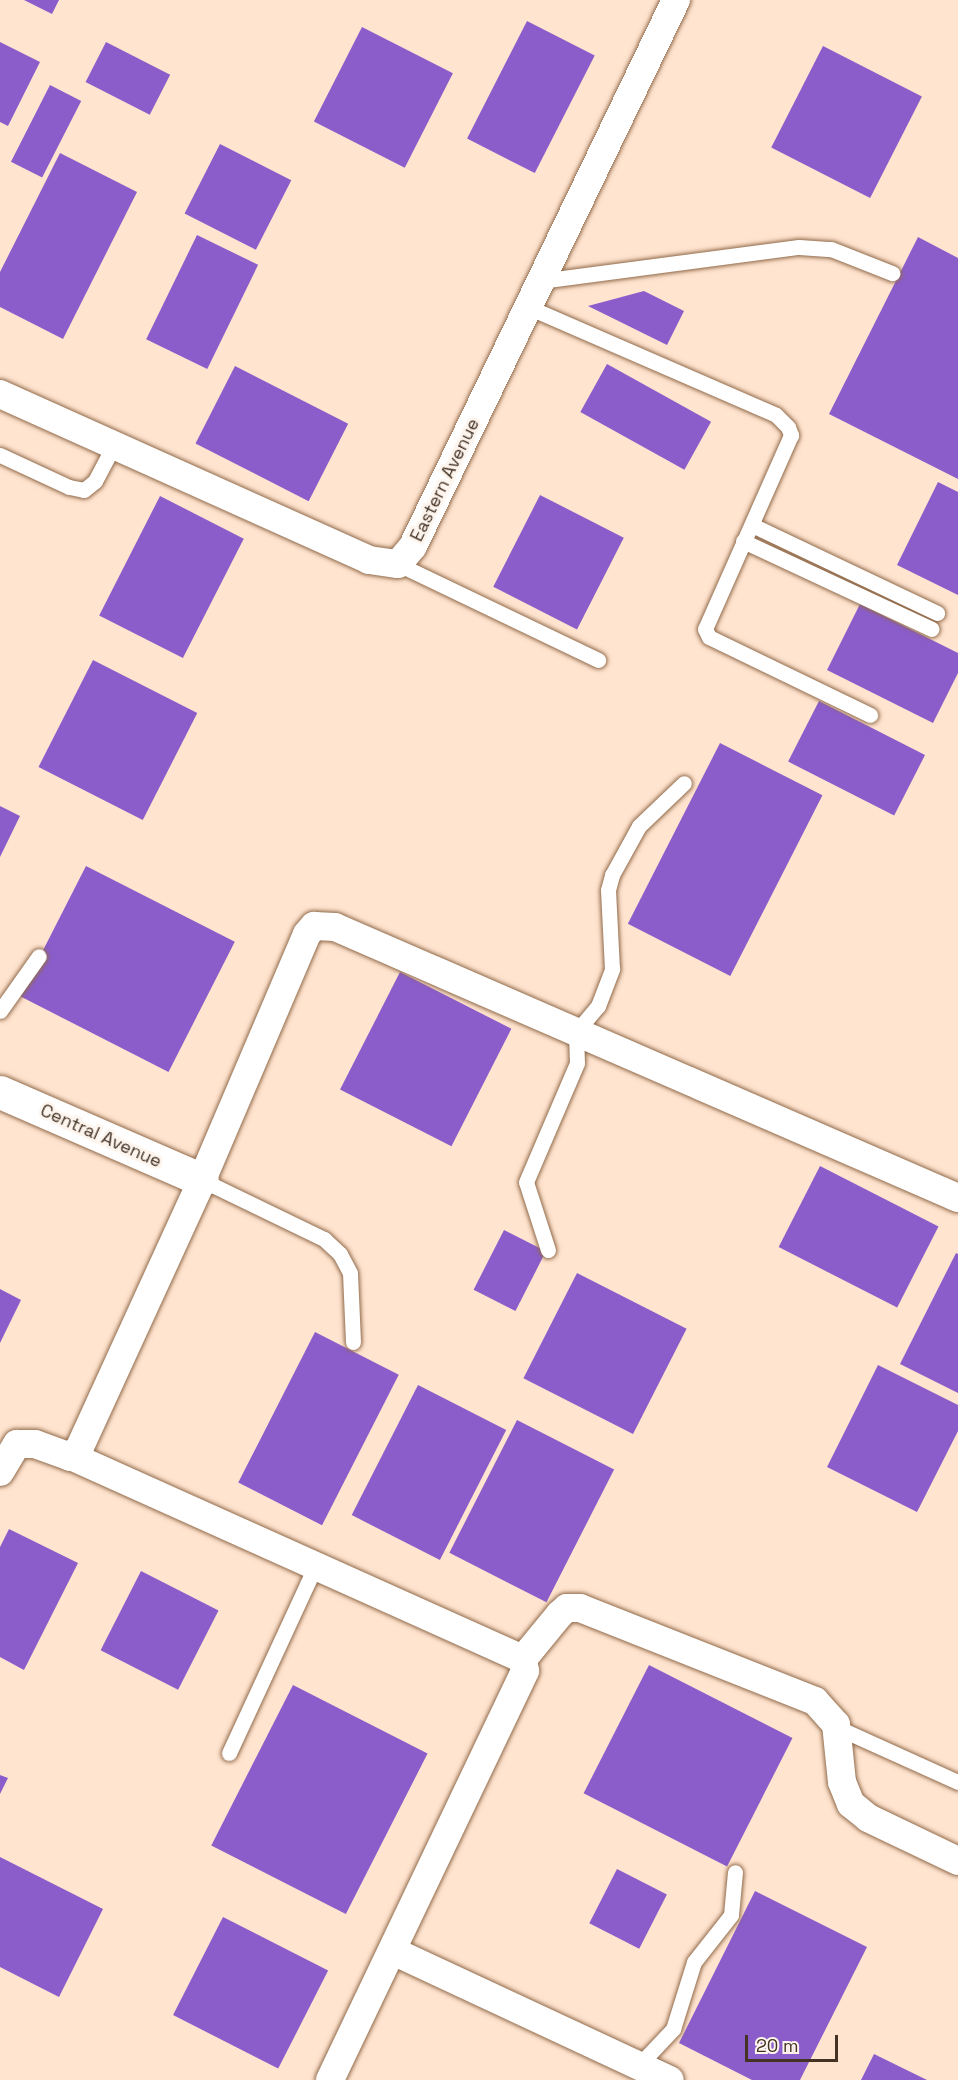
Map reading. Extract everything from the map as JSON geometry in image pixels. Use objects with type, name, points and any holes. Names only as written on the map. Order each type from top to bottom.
[{"type":"street","name":"Eastern Avenue","points":[[398,564],[413,546],[676,0]]},
{"type":"street","points":[[0,394],[369,560],[398,564]]},
{"type":"street","points":[[73,1457],[202,1180],[307,934],[314,926],[335,927],[958,1198]]},
{"type":"street","name":"Central Avenue","points":[[0,1092],[202,1180]]},
{"type":"street","points":[[0,1472],[17,1443],[35,1444],[73,1457],[523,1659]]},
{"type":"street","points":[[523,1659],[567,1608],[586,1609],[816,1701],[836,1727],[842,1782],[851,1804],[868,1818],[958,1861]]},
{"type":"street","points":[[330,2080],[395,1952],[525,1671],[523,1659]]},
{"type":"street","points":[[395,1952],[670,2080]]},
{"type":"lane","points":[[540,281],[799,247],[831,249],[892,273]]},
{"type":"lane","points":[[528,307],[781,419],[791,435],[752,525],[708,617],[709,637],[870,715]]},
{"type":"lane","points":[[0,455],[69,487],[84,490],[95,481],[114,445]]},
{"type":"lane","points":[[752,525],[937,613]]},
{"type":"lane","points":[[742,542],[932,629]]},
{"type":"lane","points":[[398,564],[598,660]]},
{"type":"lane","points":[[549,1250],[526,1182],[577,1063],[576,1032],[598,1006],[612,969],[608,890],[612,875],[639,826],[684,783]]},
{"type":"lane","points":[[0,1011],[39,956]]},
{"type":"lane","points":[[202,1180],[324,1239],[340,1254],[350,1273],[353,1342]]},
{"type":"lane","points":[[229,1753],[315,1567]]},
{"type":"lane","points":[[836,1727],[958,1782]]},
{"type":"lane","points":[[639,2065],[673,2029],[694,1962],[731,1915],[735,1872]]},
{"type":"building","points":[[24,0],[59,0],[52,14]]},
{"type":"building","points":[[527,21],[595,56],[535,173],[467,139]]},
{"type":"building","points":[[362,27],[453,73],[405,168],[314,121]]},
{"type":"building","points":[[0,42],[40,62],[8,126],[0,122]]},
{"type":"building","points":[[106,42],[170,75],[150,115],[86,82]]},
{"type":"building","points":[[823,46],[922,96],[870,198],[771,148]]},
{"type":"building","points":[[50,85],[81,101],[42,178],[11,162]]},
{"type":"building","points":[[220,144],[291,180],[256,250],[185,213]]},
{"type":"building","points":[[60,153],[137,192],[63,339],[0,307],[0,272]]},
{"type":"building","points":[[197,235],[258,265],[207,369],[146,339]]},
{"type":"building","points":[[918,237],[958,258],[958,479],[829,414]]},
{"type":"building","points":[[644,291],[684,311],[667,345],[588,306]]},
{"type":"building","points":[[607,364],[711,422],[684,470],[580,412]]},
{"type":"building","points":[[235,366],[348,424],[309,501],[196,444]]},
{"type":"building","points":[[938,482],[958,492],[958,595],[897,565]]},
{"type":"building","points":[[540,495],[624,538],[577,629],[493,587]]},
{"type":"building","points":[[160,496],[244,539],[183,658],[99,615]]},
{"type":"building","points":[[860,604],[958,653],[958,673],[933,723],[827,670]]},
{"type":"building","points":[[93,660],[197,713],[143,820],[39,767]]},
{"type":"building","points":[[819,701],[925,755],[894,816],[788,762]]},
{"type":"building","points":[[720,743],[822,795],[730,976],[628,924]]},
{"type":"building","points":[[0,806],[20,816],[0,857]]},
{"type":"building","points":[[86,866],[235,942],[169,1072],[20,996]]},
{"type":"building","points":[[400,972],[511,1029],[451,1146],[340,1090]]},
{"type":"building","points":[[820,1166],[939,1226],[897,1307],[779,1247]]},
{"type":"building","points":[[504,1230],[546,1251],[515,1311],[474,1290]]},
{"type":"building","points":[[956,1253],[958,1254],[958,1393],[900,1364]]},
{"type":"building","points":[[577,1273],[687,1329],[633,1434],[523,1378]]},
{"type":"building","points":[[0,1289],[21,1300],[0,1343]]},
{"type":"building","points":[[315,1332],[399,1375],[322,1525],[238,1483]]},
{"type":"building","points":[[878,1365],[958,1405],[958,1431],[917,1512],[827,1467]]},
{"type":"building","points":[[418,1385],[506,1430],[440,1560],[352,1515]]},
{"type":"building","points":[[517,1420],[614,1469],[546,1602],[449,1553]]},
{"type":"building","points":[[9,1529],[78,1563],[24,1670],[0,1657],[0,1547]]},
{"type":"building","points":[[141,1571],[219,1610],[178,1690],[101,1650]]},
{"type":"building","points":[[649,1665],[792,1738],[727,1866],[584,1793]]},
{"type":"building","points":[[293,1685],[428,1754],[346,1914],[211,1845]]},
{"type":"building","points":[[0,1775],[8,1778],[0,1794]]},
{"type":"building","points":[[0,1857],[103,1909],[59,1997],[0,1967]]},
{"type":"building","points":[[617,1869],[667,1894],[639,1949],[589,1923]]},
{"type":"building","points":[[755,1891],[867,1947],[800,2080],[752,2080],[679,2043]]},
{"type":"building","points":[[223,1917],[328,1971],[278,2069],[173,2015]]},
{"type":"building","points":[[874,2054],[927,2080],[861,2080]]}]
